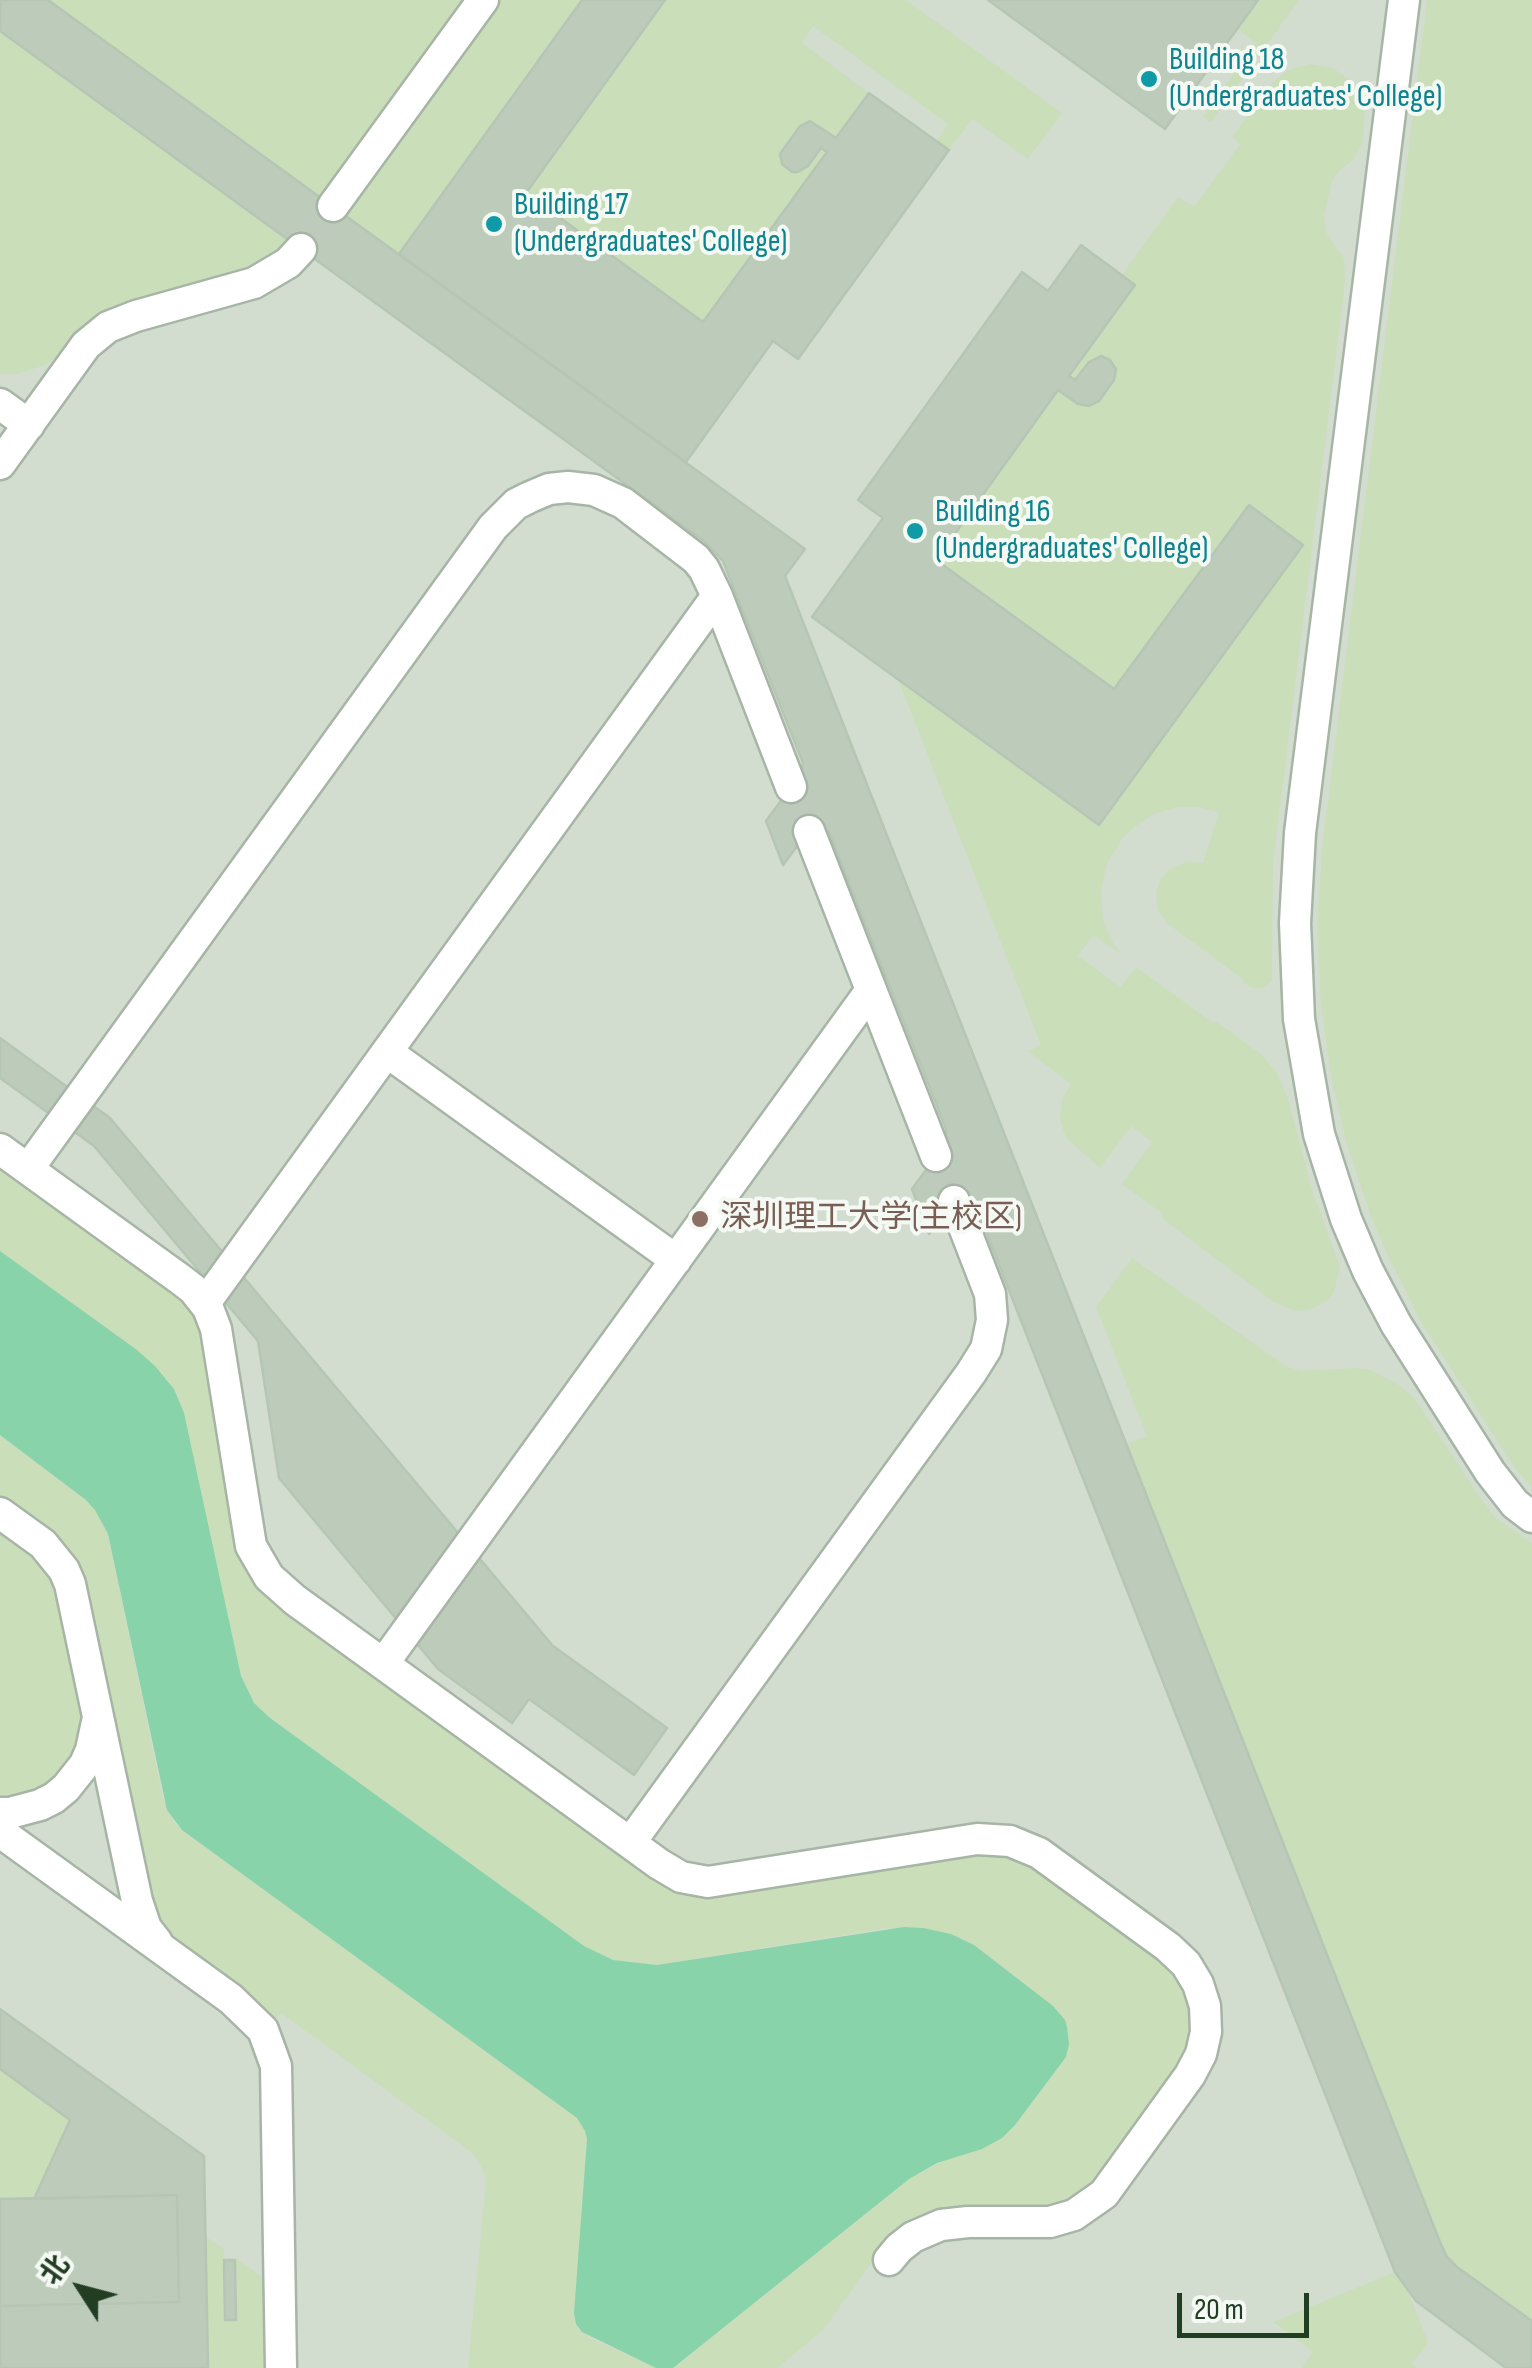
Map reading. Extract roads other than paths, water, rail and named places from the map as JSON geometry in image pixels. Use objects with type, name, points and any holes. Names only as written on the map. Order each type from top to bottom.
[{"type":"lane","points":[[333,206],[482,0]]},
{"type":"lane","points":[[1404,0],[1300,834],[1296,975],[1319,1134],[1346,1219],[1368,1271],[1396,1324],[1490,1472],[1514,1504],[1532,1517]]},
{"type":"lane","points":[[0,464],[86,346],[108,327],[254,283],[288,263],[302,249]]},
{"type":"lane","points":[[0,404],[28,425]]},
{"type":"lane","points":[[28,1169],[482,542],[516,504],[549,489],[580,488],[606,494],[696,559],[717,596],[791,787]]},
{"type":"lane","points":[[205,1303],[717,596]]},
{"type":"lane","points":[[809,831],[936,1156]]},
{"type":"lane","points":[[383,1664],[871,990]]},
{"type":"lane","points":[[387,1052],[676,1260]]},
{"type":"lane","points":[[0,1148],[180,1278],[205,1303],[216,1329],[251,1546],[269,1577],[630,1843],[681,1877],[708,1882],[977,1839],[1010,1841],[1039,1854],[1178,1954],[1193,1974],[1205,2006],[1206,2032],[1200,2054],[1190,2075],[1104,2194],[1074,2215],[1050,2222],[942,2225],[913,2237],[890,2260]]},
{"type":"lane","points":[[630,1843],[979,1362],[990,1332],[990,1294],[954,1201]]},
{"type":"lane","points":[[0,1513],[43,1544],[64,1570],[76,1605],[137,1901],[146,1928],[170,1956]]},
{"type":"lane","points":[[0,1813],[40,1805],[77,1777],[95,1736],[97,1706]]},
{"type":"lane","points":[[0,1832],[242,2008],[262,2030],[272,2053],[276,2080],[281,2368]]},
{"type":"tunnel","points":[[301,249],[333,206]]},
{"type":"tunnel","points":[[791,787],[809,831]]},
{"type":"tunnel","points":[[936,1156],[954,1201]]},
{"type":"place","name":"Building 18 (Undergraduates' College)","points":[[1149,79]]},
{"type":"place","name":"Building 17 (Undergraduates' College)","points":[[494,224]]},
{"type":"place","name":"Building 16 (Undergraduates' College)","points":[[915,531]]},
{"type":"place","name":"深圳理工大学(主校区)","points":[[700,1219]]}]
